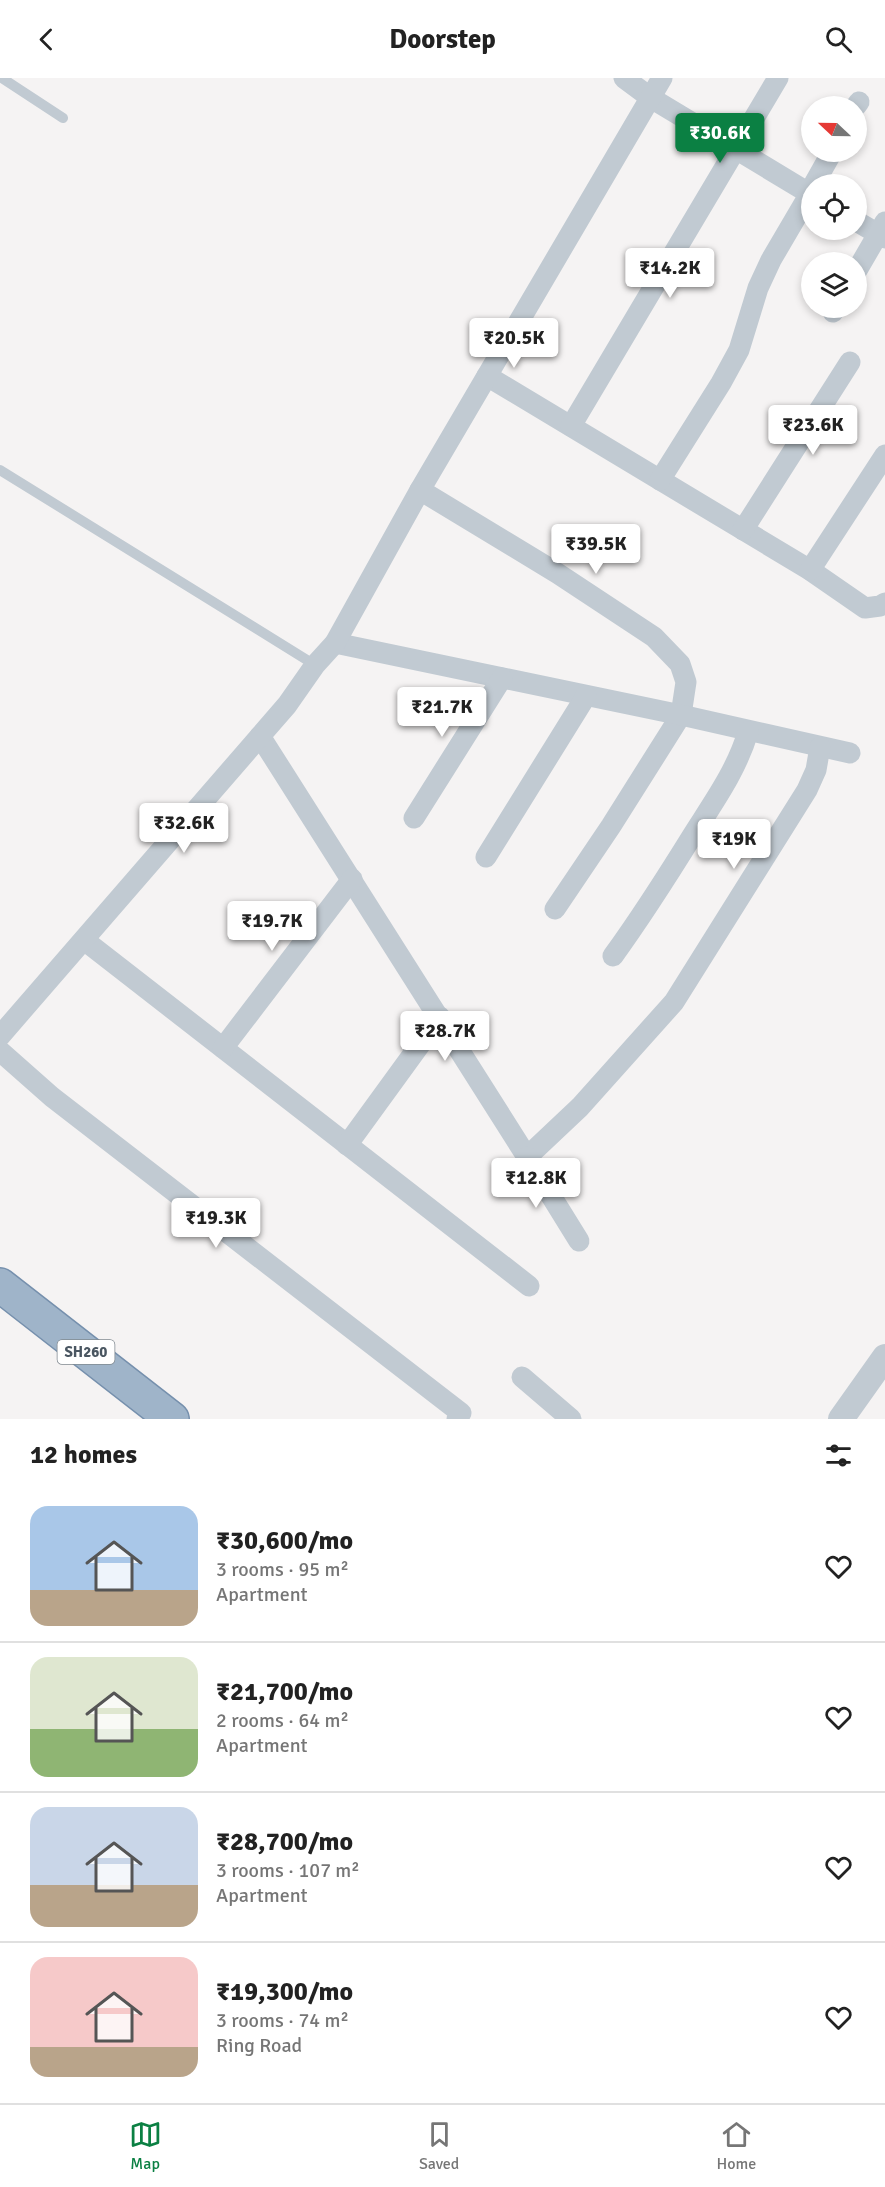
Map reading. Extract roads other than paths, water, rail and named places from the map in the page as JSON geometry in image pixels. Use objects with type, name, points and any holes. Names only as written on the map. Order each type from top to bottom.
[{"type":"highway","name":"SH260","points":[[0,1285],[172,1419]]},
{"type":"highway","name":"SH260","points":[[0,1313],[135,1419]]},
{"type":"street","points":[[624,78],[651,98],[736,151],[801,185]]},
{"type":"street","points":[[0,1036],[261,736],[287,705],[315,664],[335,643],[420,490],[662,78]]},
{"type":"street","points":[[571,426],[778,78]]},
{"type":"street","points":[[660,480],[739,350],[758,288],[771,260],[801,210]]},
{"type":"street","points":[[867,225],[883,232],[867,256]]},
{"type":"street","points":[[744,530],[850,362]]},
{"type":"street","points":[[487,376],[810,570],[865,608],[885,603]]},
{"type":"street","points":[[810,570],[885,455]]},
{"type":"street","points":[[420,490],[557,573],[654,637],[680,664],[686,682],[681,715],[555,909]]},
{"type":"street","points":[[335,643],[681,715],[748,732],[850,753]]},
{"type":"street","points":[[414,818],[502,678]]},
{"type":"street","points":[[486,856],[586,696]]},
{"type":"street","points":[[614,956],[650,904],[721,791],[737,764],[748,732]]},
{"type":"street","points":[[261,736],[579,1241]]},
{"type":"street","points":[[527,1157],[580,1107],[674,1002],[807,790],[816,770],[820,747]]},
{"type":"street","points":[[223,1048],[352,879]]},
{"type":"street","points":[[84,940],[529,1286]]},
{"type":"street","points":[[348,1145],[440,1017]]},
{"type":"street","points":[[0,1051],[51,1097],[461,1413],[457,1419]]},
{"type":"street","points":[[842,1419],[885,1357]]},
{"type":"street","points":[[522,1377],[571,1419]]},
{"type":"lane","points":[[2,78],[63,118]]},
{"type":"lane","points":[[0,470],[315,664]]}]
